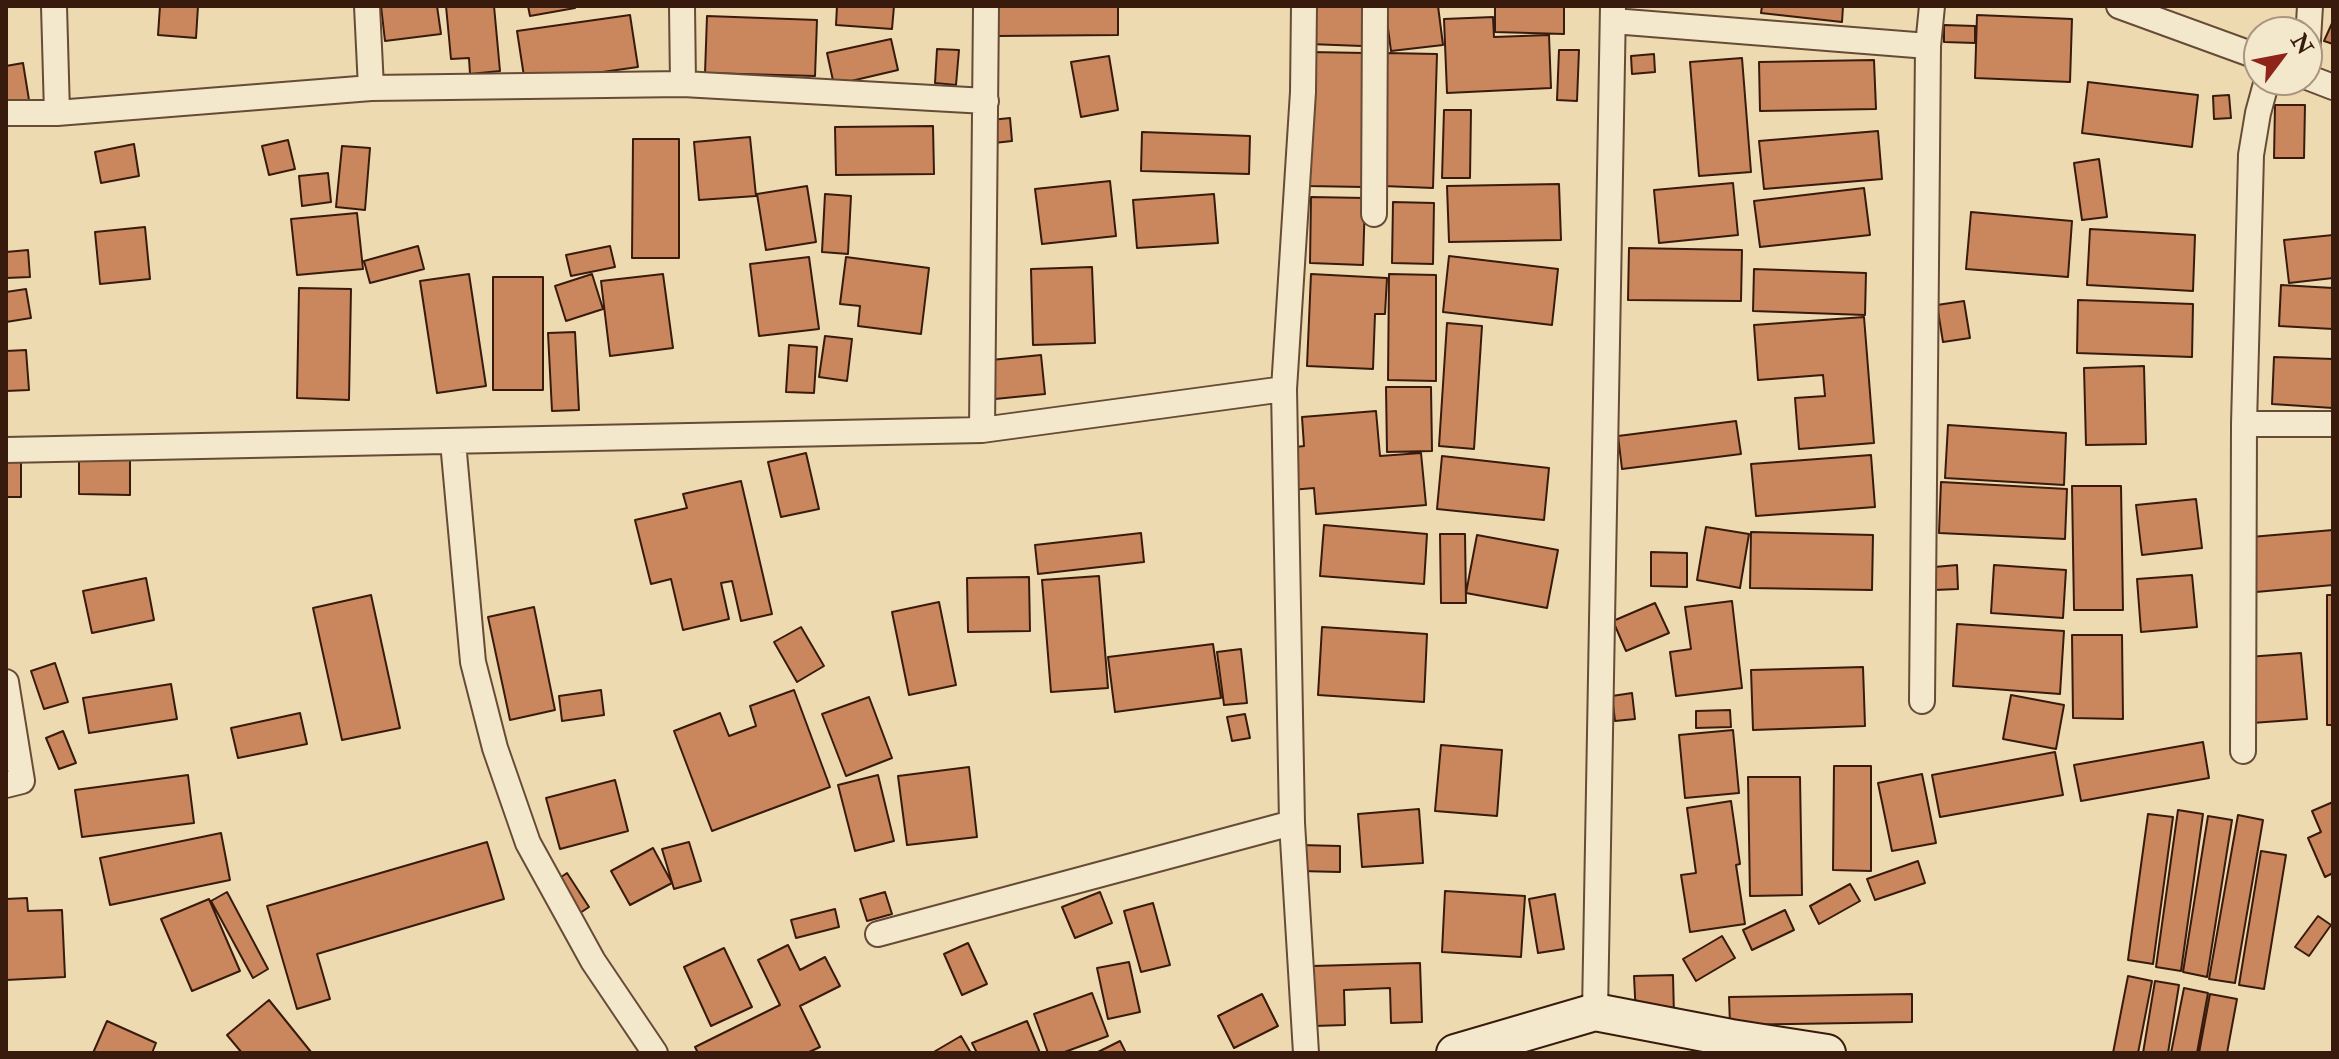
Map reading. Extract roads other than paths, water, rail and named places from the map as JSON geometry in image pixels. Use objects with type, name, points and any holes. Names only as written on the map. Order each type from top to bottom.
[{"type":"street","points":[[54,6],[57,113]]},
{"type":"street","points":[[367,6],[371,88]]},
{"type":"street","points":[[682,6],[683,84]]},
{"type":"street","points":[[982,430],[986,6]]},
{"type":"street","points":[[1304,6],[1302,108],[1284,389],[1292,823],[1306,1053]]},
{"type":"street","points":[[1374,214],[1375,6]]},
{"type":"street","points":[[1922,701],[1928,46],[1932,6]]},
{"type":"street","points":[[2119,6],[2243,51]]},
{"type":"street","points":[[1595,1012],[1613,13],[1928,46]]},
{"type":"street","points":[[6,113],[57,113],[371,88],[683,84],[986,101]]},
{"type":"street","points":[[2243,751],[2244,424],[2251,155],[2263,96]]},
{"type":"street","points":[[6,450],[982,430],[1284,389]]},
{"type":"street","points":[[2244,424],[2333,424]]},
{"type":"street","points":[[453,442],[473,662],[495,748],[528,843],[593,961],[655,1053]]},
{"type":"street","points":[[6,682],[22,781],[6,785]]},
{"type":"street","points":[[878,934],[1292,823]]},
{"type":"street","points":[[1455,1053],[1492,1047],[1595,1012],[1820,1052]]}]
